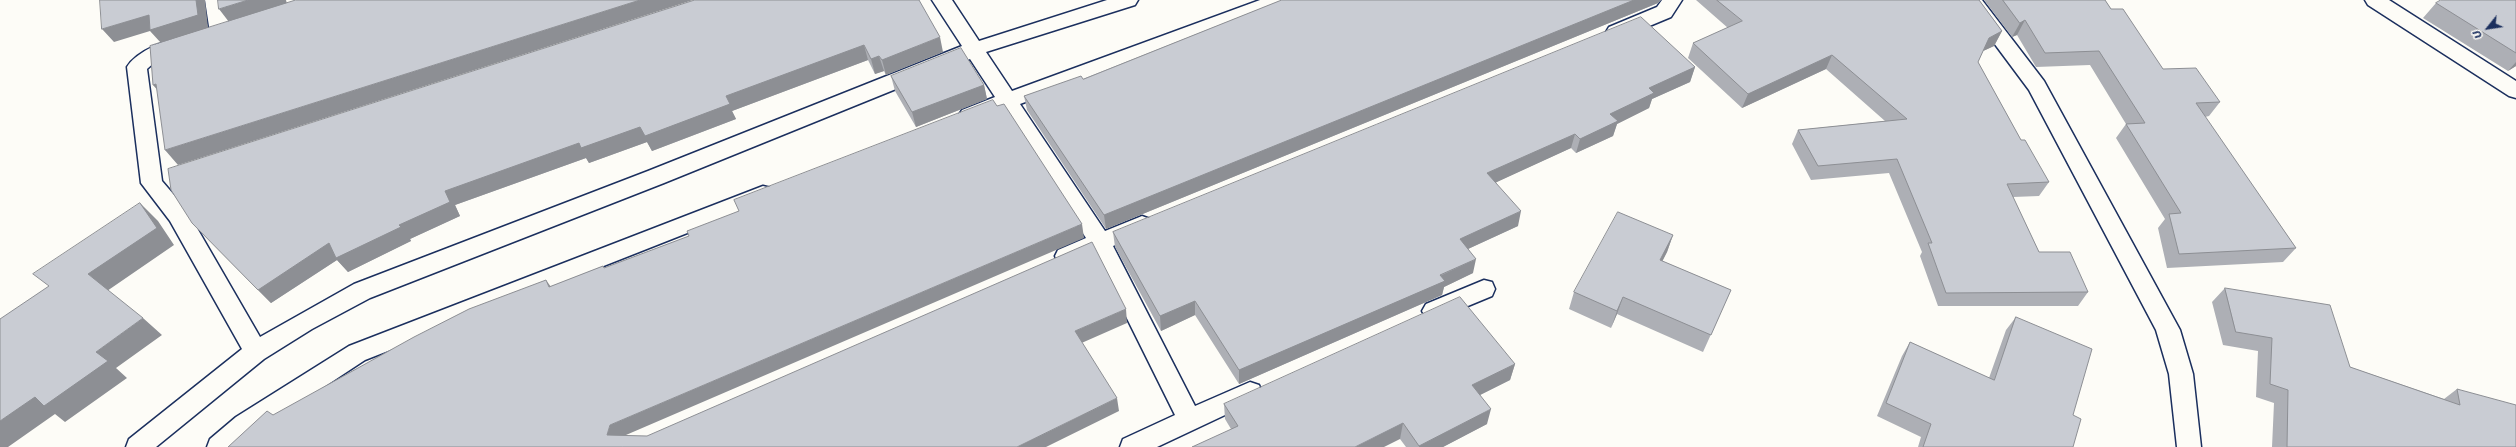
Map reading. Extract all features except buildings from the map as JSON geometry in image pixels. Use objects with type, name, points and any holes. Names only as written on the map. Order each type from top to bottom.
[{"type":"street","points":[[215,0],[227,31],[149,56],[137,67],[152,183],[178,214],[256,352]]},
{"type":"street","points":[[942,0],[1100,242],[1189,419]]},
{"type":"street","points":[[138,447],[256,352],[304,322],[362,291],[656,177],[975,49],[1099,5],[1128,0]]},
{"type":"street","points":[[950,123],[1279,0]]},
{"type":"street","points":[[1598,39],[1664,12],[1672,0]]},
{"type":"street","points":[[1972,0],[2037,86],[2140,275],[2168,330],[2181,374],[2189,447]]},
{"type":"street","points":[[2375,0],[2516,90]]},
{"type":"street","points":[[152,183],[175,175]]},
{"type":"street","points":[[219,447],[245,425],[357,353],[783,187]]},
{"type":"street","points":[[1049,264],[1158,218]]},
{"type":"street","points":[[1412,320],[1484,289]]},
{"type":"street","points":[[1132,447],[1189,419],[1268,384]]}]
